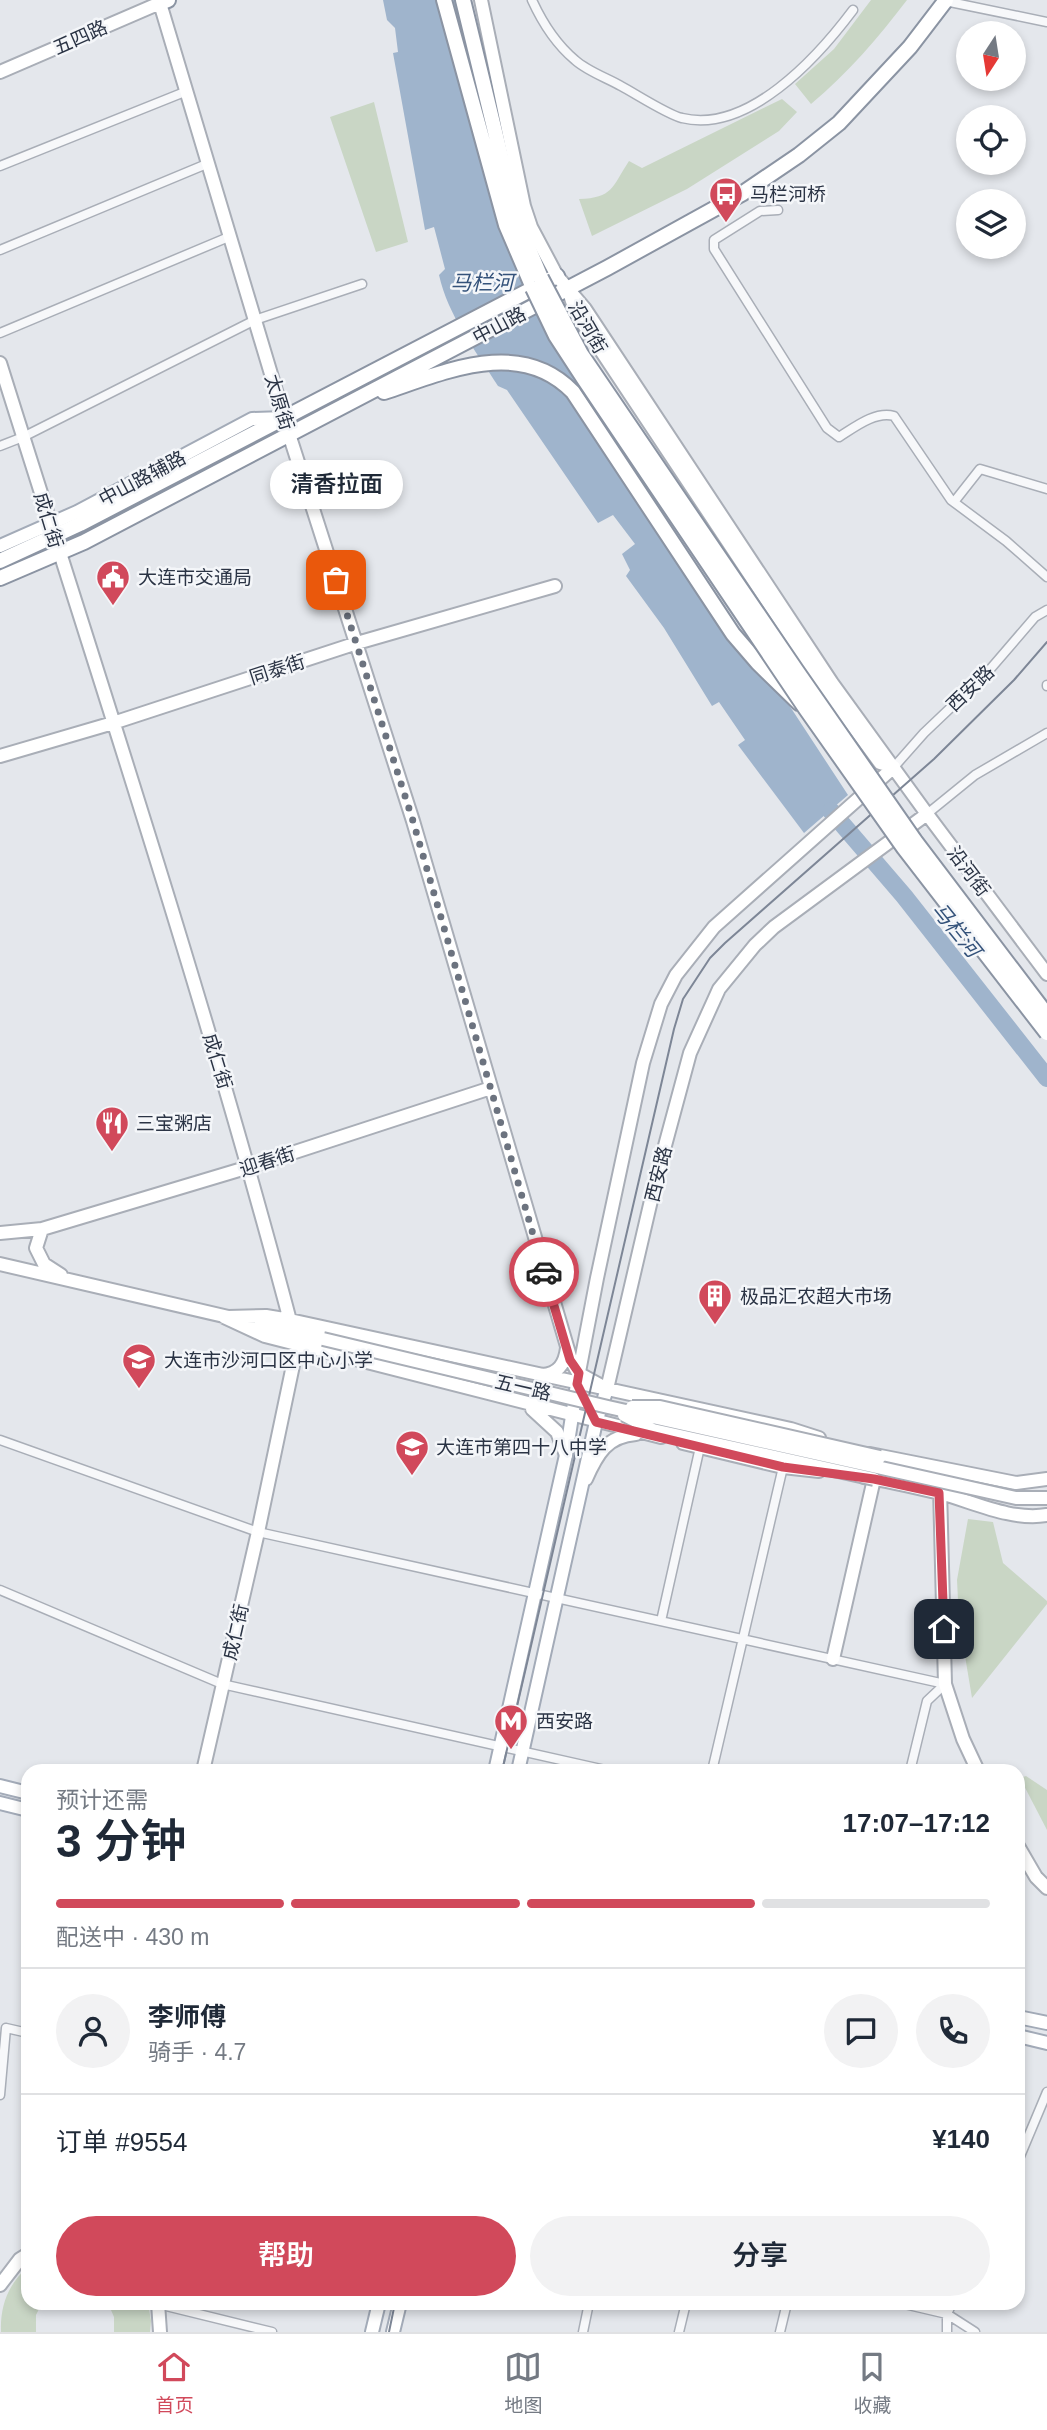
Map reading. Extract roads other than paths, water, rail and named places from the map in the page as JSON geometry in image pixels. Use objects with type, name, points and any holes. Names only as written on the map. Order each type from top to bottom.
[{"type":"highway","points":[[443,0],[506,225],[556,336],[806,709],[904,848],[1047,1033]]},
{"type":"highway","points":[[463,0],[516,218],[541,278],[581,354],[915,841],[1047,1015]]},
{"type":"highway","points":[[473,0],[492,123]]},
{"type":"highway","name":"中山路","points":[[0,578],[59,553],[346,405],[743,193],[825,136],[887,74],[946,1]]},
{"type":"highway","name":"中山路","points":[[0,561],[52,530],[285,418],[557,276]]},
{"type":"highway","points":[[346,405],[485,363],[525,364],[544,369],[561,379],[573,392],[733,634],[783,690],[806,709]]},
{"type":"street","name":"沿河街","points":[[481,0],[524,206],[531,227],[557,276],[585,309],[832,683],[926,814],[1047,974]]},
{"type":"street","points":[[532,0],[541,21],[576,61],[681,118],[720,120],[749,108],[792,78],[830,41],[853,10]]},
{"type":"street","name":"五四路","points":[[0,72],[162,1]]},
{"type":"street","name":"太原街","points":[[162,1],[289,434],[413,821],[570,1360],[596,1422]]},
{"type":"street","points":[[946,1],[1047,22]]},
{"type":"street","points":[[0,166],[187,91]]},
{"type":"street","points":[[0,250],[209,163]]},
{"type":"street","points":[[778,210],[760,211],[714,240],[714,249],[827,428],[839,437],[877,416],[894,416],[936,480],[954,502],[1006,541],[1047,577]]},
{"type":"street","points":[[0,333],[231,236]]},
{"type":"street","points":[[0,446],[23,438],[255,320],[362,284]]},
{"type":"street","name":"成仁街","points":[[0,363],[208,1027],[249,1167],[296,1351],[258,1532],[204,1764]]},
{"type":"street","points":[[954,502],[980,469],[1047,488]]},
{"type":"street","points":[[0,546],[52,530]]},
{"type":"street","name":"同泰街","points":[[0,756],[113,723],[357,643],[555,586]]},
{"type":"street","name":"西安路","points":[[566,1455],[578,1378],[643,1063],[661,1004],[676,975],[714,927],[894,767],[924,733],[986,674],[1035,617],[1047,610]]},
{"type":"street","points":[[926,814],[975,775],[1047,733]]},
{"type":"street","name":"西安路","points":[[520,1764],[580,1490],[596,1422],[607,1389],[656,1179],[687,1064],[708,1010],[719,989],[755,945],[774,927],[926,814]]},
{"type":"street","name":"迎春街","points":[[0,1233],[42,1229],[249,1167],[491,1088]]},
{"type":"street","points":[[42,1229],[36,1248],[44,1264],[71,1280]]},
{"type":"street","name":"五一路","points":[[0,1264],[608,1407],[1016,1498],[1047,1499]]},
{"type":"street","points":[[292,1332],[536,1375],[578,1378],[607,1389],[791,1429],[880,1457]]},
{"type":"street","points":[[292,1332],[571,1416],[783,1467],[874,1479]]},
{"type":"street","points":[[536,1375],[547,1375],[559,1368],[567,1347]]},
{"type":"street","points":[[614,1359],[620,1380],[642,1393],[664,1401]]},
{"type":"street","points":[[496,1764],[566,1455],[551,1424],[531,1408],[513,1400]]},
{"type":"street","points":[[608,1407],[660,1407],[880,1457],[1016,1483],[1047,1479]]},
{"type":"street","points":[[608,1407],[653,1430],[939,1493],[1003,1512],[1047,1515]]},
{"type":"street","points":[[580,1490],[605,1445],[625,1435],[647,1434]]},
{"type":"street","points":[[0,1440],[258,1532],[945,1684]]},
{"type":"street","points":[[661,1621],[701,1447]]},
{"type":"street","points":[[714,1764],[783,1467]]},
{"type":"street","points":[[941,1470],[939,1493],[945,1684],[963,1739],[975,1764]]},
{"type":"street","points":[[833,1659],[874,1479]]},
{"type":"street","points":[[0,1590],[222,1684],[580,1764]]},
{"type":"street","points":[[913,1764],[927,1701],[945,1684]]},
{"type":"street","points":[[0,1786],[21,1791]]},
{"type":"street","points":[[0,1803],[21,1808]]},
{"type":"street","points":[[1025,1860],[1047,1888]]},
{"type":"street","points":[[1025,2018],[1047,2023]]},
{"type":"street","points":[[0,2095],[6,2028],[21,2031]]},
{"type":"street","points":[[1025,2038],[1047,2043]]},
{"type":"street","points":[[1025,2144],[1047,2092]]},
{"type":"street","points":[[1,2281],[21,2258]]},
{"type":"street","points":[[158,2310],[160,2332]]},
{"type":"street","points":[[186,2310],[272,2332]]},
{"type":"street","points":[[372,2332],[377,2310]]},
{"type":"street","points":[[393,2332],[398,2310]]},
{"type":"street","points":[[583,2332],[588,2310]]},
{"type":"street","points":[[680,2332],[685,2310]]},
{"type":"street","points":[[780,2332],[785,2310]]},
{"type":"street","points":[[930,2310],[947,2314],[975,2332]]},
{"type":"street","points":[[947,2332],[949,2310]]},
{"type":"water","name":"马栏河","points":[[383,0],[461,0],[481,124],[529,296],[557,351],[848,795],[804,833],[738,745],[745,740],[719,702],[712,706],[664,628],[626,576],[630,570],[622,554],[635,544],[613,515],[598,523],[507,390],[498,386],[456,319],[439,275],[445,269],[434,227],[425,230],[393,53],[398,52],[395,28],[387,20]]},
{"type":"waterway","name":"马栏河","points":[[831,811],[904,896],[1047,1078]]},
{"type":"tram line","points":[[504,1764],[683,999],[710,958],[725,943],[934,759],[1014,680],[1047,642]]},
{"type":"tram line","points":[[389,2332],[394,2310]]},
{"type":"place","name":"马栏河桥","points":[[726,224]]},
{"type":"place","name":"清香拉面","points":[[336,580]]},
{"type":"place","name":"大连市交通局","points":[[113,607]]},
{"type":"place","name":"三宝粥店","points":[[112,1153]]},
{"type":"place","name":"极品汇农超大市场","points":[[715,1326]]},
{"type":"place","name":"大连市沙河口区中心小学","points":[[139,1390]]},
{"type":"place","name":"大连市第四十八中学","points":[[412,1477]]},
{"type":"place","name":"西安路","points":[[511,1751]]}]
